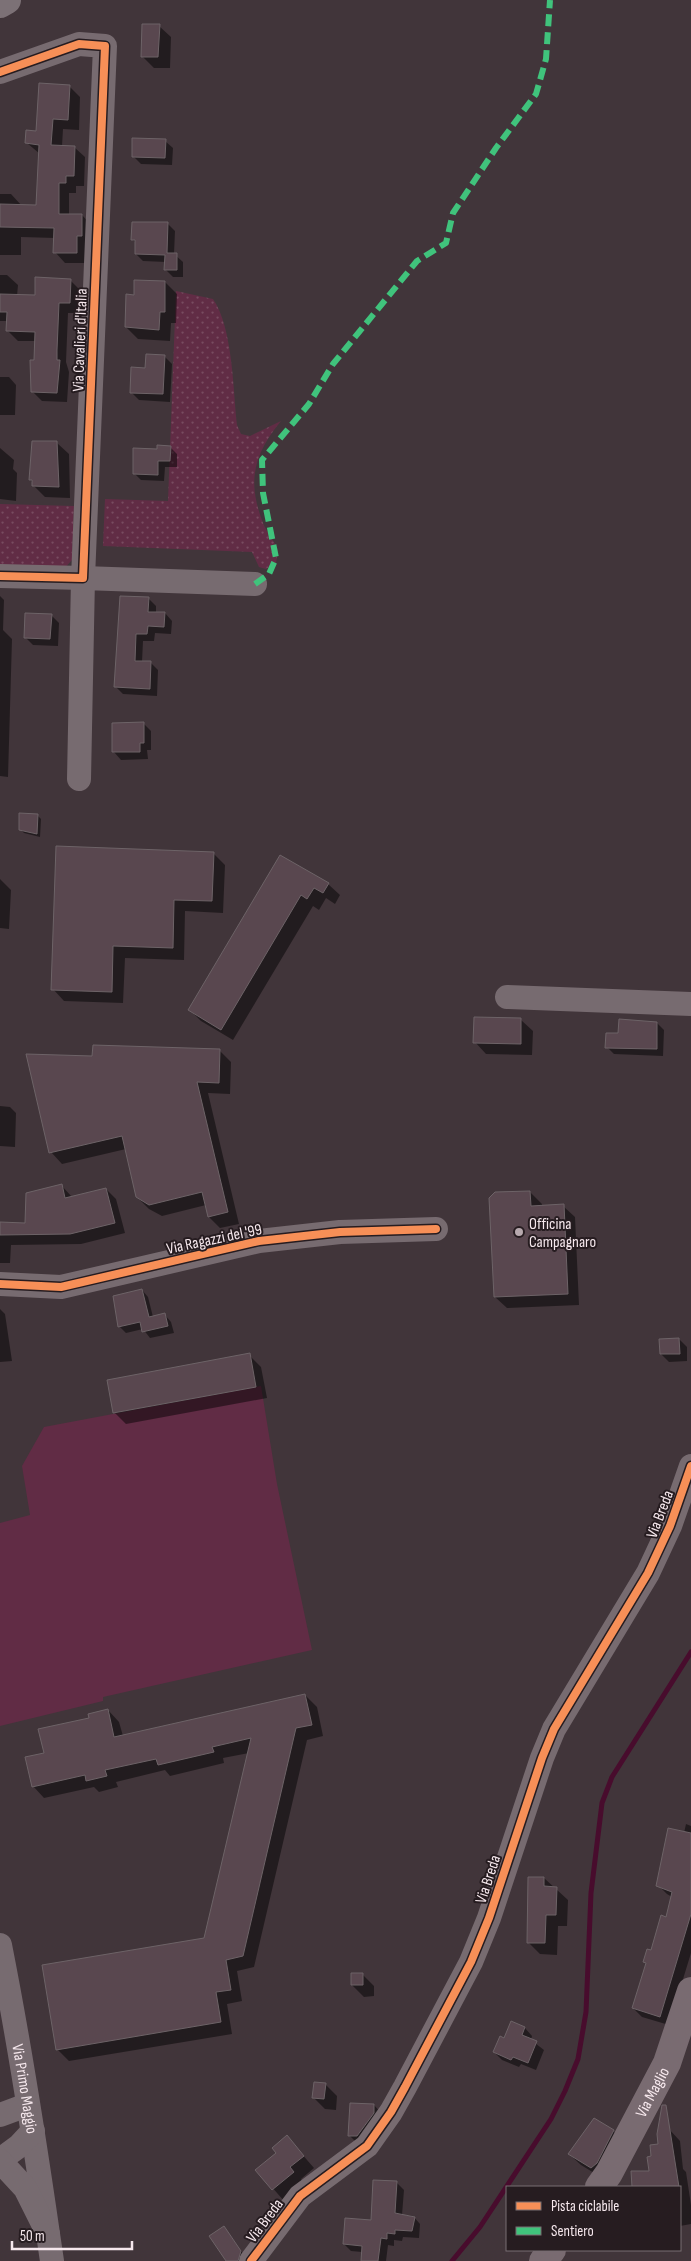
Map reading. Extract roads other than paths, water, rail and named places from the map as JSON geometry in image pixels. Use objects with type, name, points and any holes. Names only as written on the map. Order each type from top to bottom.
[{"type":"highway","points":[[0,4],[7,0]]},
{"type":"main road","name":"Via Maglio","points":[[600,2186],[609,2173],[667,2063],[691,1991]]},
{"type":"main road","points":[[543,2261],[551,2251]]},
{"type":"street","name":"Via Cavalieri d'Italia","points":[[0,72],[79,44],[104,46],[83,578]]},
{"type":"street","points":[[0,576],[255,584]]},
{"type":"street","points":[[79,779],[83,578]]},
{"type":"street","points":[[507,997],[691,1004]]},
{"type":"street","name":"Via Ragazzi del '99","points":[[0,1284],[61,1286],[259,1241],[340,1232],[436,1229]]},
{"type":"street","name":"Via Breda","points":[[251,2261],[300,2196],[367,2146],[392,2112],[471,1962],[489,1918],[542,1758],[554,1729],[648,1573],[670,1526],[691,1466]]},
{"type":"street","name":"Via Primo Maggio","points":[[0,1944],[18,2032],[10,2115],[33,2131],[52,2261]]},
{"type":"street","points":[[33,2131],[19,2146],[0,2161],[25,2188],[48,2234]]},
{"type":"waterway","points":[[507,2186],[551,2119],[578,2059],[586,2012],[591,1893],[602,1803],[612,1777],[691,1652]]},
{"type":"waterway","points":[[452,2261],[480,2227],[506,2187]]},
{"type":"place","name":"Officina Campagnaro","points":[[519,1232]]}]
